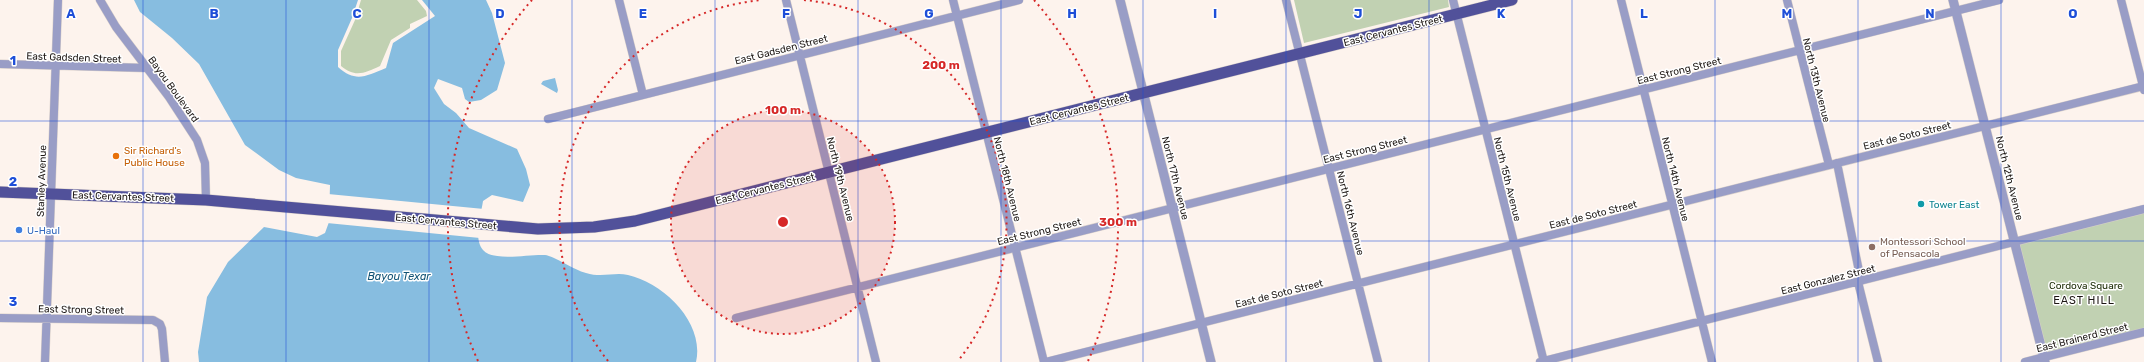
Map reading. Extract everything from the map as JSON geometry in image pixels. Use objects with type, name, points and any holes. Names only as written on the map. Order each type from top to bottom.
[{"type":"main road","name":"East Cervantes Street","points":[[0,192],[206,200],[496,225],[563,229],[620,224],[1512,0]]},
{"type":"street","name":"Stanley Avenue","points":[[45,362],[58,0]]},
{"type":"street","name":"Bayou Boulevard","points":[[100,0],[120,33],[185,119],[200,146],[205,163],[206,200]]},
{"type":"street","points":[[619,0],[643,94]]},
{"type":"street","name":"North 19th Avenue","points":[[786,0],[876,362]]},
{"type":"street","name":"North 18th Avenue","points":[[953,0],[1045,362]]},
{"type":"street","name":"East Gadsden Street","points":[[548,119],[1019,0]]},
{"type":"street","name":"North 17th Avenue","points":[[1120,0],[1211,362]]},
{"type":"street","name":"North 16th Avenue","points":[[1286,0],[1378,362]]},
{"type":"street","name":"North 15th Avenue","points":[[1453,0],[1515,244],[1543,362]]},
{"type":"street","name":"North 14th Avenue","points":[[1621,0],[1712,362]]},
{"type":"street","name":"North 13th Avenue","points":[[1787,0],[1799,50],[1833,164],[1878,362]]},
{"type":"street","name":"North 12th Avenue","points":[[1953,0],[2044,360]]},
{"type":"street","name":"East Strong Street","points":[[736,318],[1999,0]]},
{"type":"street","points":[[2121,0],[2144,88]]},
{"type":"street","name":"East Gadsden Street","points":[[0,64],[55,67],[147,68]]},
{"type":"street","name":"East de Soto Street","points":[[1045,362],[1672,204],[2144,88]]},
{"type":"street","name":"East Gonzalez Street","points":[[1543,362],[2144,210]]},
{"type":"street","name":"East Strong Street","points":[[0,318],[153,320],[160,324],[165,362]]},
{"type":"street","name":"East Brainerd Street","points":[[2025,362],[2044,360],[2144,332]]},
{"type":"green space","points":[[361,0],[417,0],[426,11],[427,16],[410,24],[410,28],[391,40],[380,66],[370,71],[356,73],[346,70],[341,66],[341,51],[355,20]]},
{"type":"green space","points":[[1294,0],[1448,0],[1449,7],[1304,43]]},
{"type":"green space","name":"Cordova Square","points":[[2144,209],[2144,332],[2043,357],[2014,242]]},
{"type":"water","name":"Bayou Texar","points":[[134,0],[358,0],[338,50],[338,67],[350,75],[361,76],[386,68],[393,43],[435,16],[422,0],[486,0],[492,13],[505,63],[497,90],[481,100],[469,102],[465,99],[462,88],[438,79],[434,88],[444,104],[456,113],[469,128],[517,149],[526,169],[530,185],[523,202],[492,195],[483,201],[478,226],[478,239],[480,245],[488,254],[495,256],[512,257],[545,255],[586,273],[597,275],[628,275],[642,279],[655,286],[679,307],[688,319],[694,333],[697,347],[696,362],[199,362],[198,352],[207,297],[228,262],[264,227],[317,237],[325,233],[329,222],[330,185],[296,178],[279,170],[245,145],[199,64],[172,38],[140,12]]},
{"type":"water","points":[[555,78],[558,90],[557,93],[541,84],[543,81]]},
{"type":"pier","points":[[328,194],[484,209],[480,238],[327,223]]},
{"type":"place","name":"Sir Richard's Public House","points":[[116,156]]},
{"type":"place","name":"Tower East","points":[[1921,204]]},
{"type":"place","name":"U-Haul","points":[[19,230]]},
{"type":"place","name":"Montessori School of Pensacola","points":[[1872,247]]},
{"type":"district","name":"EAST HILL","points":[[2084,300]]}]
